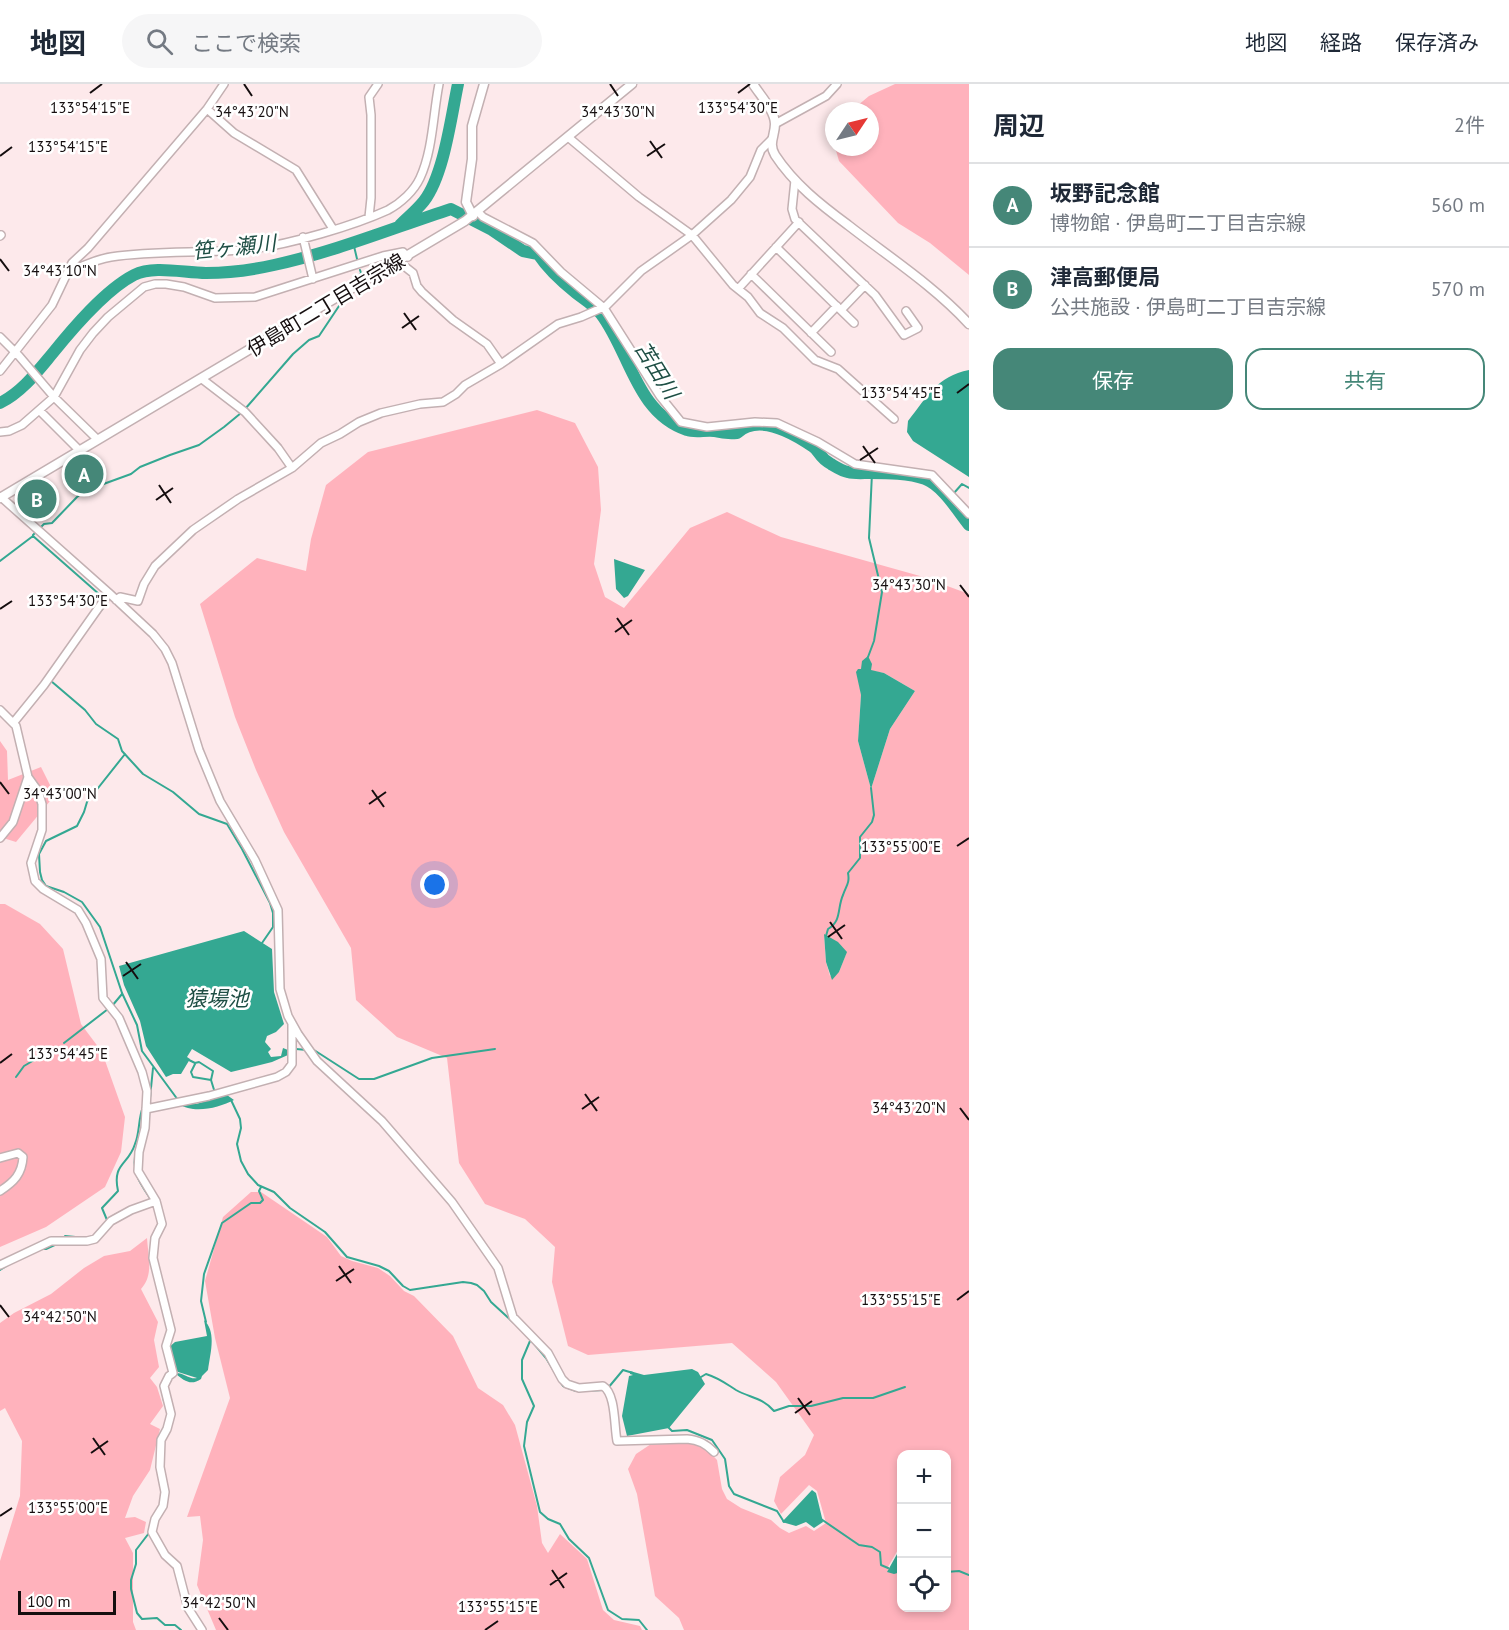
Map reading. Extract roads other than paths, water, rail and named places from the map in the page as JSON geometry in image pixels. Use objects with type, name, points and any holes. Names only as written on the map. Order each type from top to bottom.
[{"type":"street","points":[[0,372],[18,354],[52,305],[72,263],[88,248],[207,110],[224,84]]},
{"type":"street","points":[[369,217],[371,114],[369,97],[378,84]]},
{"type":"street","points":[[68,272],[108,257],[156,252],[223,251],[303,239],[389,209],[402,201],[420,179],[431,136],[439,84]]},
{"type":"street","points":[[484,84],[472,126],[472,159],[466,202],[475,214],[533,243],[561,272],[602,308],[660,396],[681,422],[707,427],[755,422],[777,423],[818,442],[855,464],[932,475],[969,514]]},
{"type":"street","name":"伊島町二丁目吉宗線","points":[[0,498],[465,221],[632,84]]},
{"type":"street","points":[[753,84],[773,115],[775,124],[771,140],[775,155],[795,180],[815,200],[944,299],[969,324]]},
{"type":"street","points":[[775,124],[826,96],[837,84]]},
{"type":"street","points":[[207,110],[234,133],[296,170],[333,229]]},
{"type":"street","points":[[568,137],[639,197],[692,236],[733,285],[748,297],[766,319],[783,328],[815,360],[838,369],[894,419]]},
{"type":"street","points":[[116,600],[120,597],[138,601],[144,584],[155,566],[194,530],[238,499],[292,468],[321,443],[381,413],[420,404],[443,402],[558,324],[602,308],[649,264],[692,236],[731,200],[750,177],[761,150],[771,140]]},
{"type":"street","points":[[795,180],[792,209],[795,219],[875,295],[904,335],[918,328],[906,311]]},
{"type":"street","points":[[738,289],[799,222]]},
{"type":"street","points":[[303,239],[313,279]]},
{"type":"street","points":[[776,247],[854,323]]},
{"type":"street","points":[[0,432],[9,432],[22,425],[54,397],[80,350],[93,333],[108,317],[144,287],[166,284],[215,298],[236,298],[270,293],[285,286],[383,256],[403,252],[408,257]]},
{"type":"street","points":[[399,262],[413,273],[417,286],[422,292],[453,320],[487,344],[501,364]]},
{"type":"street","points":[[751,274],[831,352]]},
{"type":"street","points":[[812,333],[865,285]]},
{"type":"street","points":[[2,342],[18,354],[54,397],[97,439]]},
{"type":"street","points":[[202,379],[243,411],[278,448],[292,468]]},
{"type":"street","points":[[40,411],[79,450]]},
{"type":"street","points":[[0,498],[107,597],[116,600],[153,634],[169,656],[200,750],[220,801],[255,860],[275,902],[279,916],[278,966],[283,1003],[292,1024],[317,1061],[382,1121],[453,1202],[498,1268],[513,1317],[548,1353],[562,1379],[567,1384],[579,1388],[607,1388],[611,1396],[617,1441],[697,1440],[706,1444],[714,1452]]},
{"type":"street","points":[[14,722],[44,685],[107,597]]},
{"type":"street","points":[[0,710],[14,722],[28,777],[38,791],[42,804],[42,830],[31,863],[35,881],[43,889],[78,910],[86,923],[101,960],[104,998],[119,1018],[142,1072],[147,1090],[138,1172],[156,1201],[162,1224],[155,1238],[153,1258],[171,1330],[166,1346],[173,1373],[164,1386],[171,1414],[161,1440],[160,1467],[165,1492],[163,1506],[155,1519],[152,1532],[165,1554],[177,1566],[188,1608],[202,1630]]},
{"type":"street","points":[[0,838],[13,822],[28,777]]},
{"type":"street","points":[[146,1105],[216,1094],[286,1072],[292,1064],[292,1024]]},
{"type":"street","points":[[0,1158],[18,1153],[23,1157],[16,1179],[0,1191]]},
{"type":"street","points":[[0,1264],[51,1241],[95,1239],[111,1221],[131,1210],[156,1201]]},
{"type":"water","points":[[969,370],[969,477],[913,441],[907,432],[908,421],[941,382]]},
{"type":"water","points":[[614,559],[645,570],[628,596],[624,598],[616,589]]},
{"type":"water","points":[[868,656],[872,664],[871,670],[884,673],[915,691],[890,729],[871,789],[858,741],[861,695],[856,672],[861,669],[862,661]]},
{"type":"water","name":"猿場池","points":[[244,931],[272,949],[274,992],[284,1024],[276,1032],[267,1036],[265,1042],[271,1049],[268,1052],[271,1057],[281,1056],[283,1048],[288,1050],[288,1055],[272,1062],[231,1072],[192,1049],[187,1057],[190,1059],[181,1074],[166,1077],[146,1046],[140,1021],[124,985],[119,966]]},
{"type":"water","points":[[824,934],[838,942],[847,952],[839,972],[832,980],[826,962]]},
{"type":"water","points":[[227,1095],[234,1100],[214,1107],[191,1109],[179,1104],[196,1104]]},
{"type":"water","points":[[204,1320],[212,1337],[208,1370],[201,1379],[188,1382],[175,1373],[197,1378],[175,1371],[168,1348],[175,1342],[207,1336]]},
{"type":"water","points":[[692,1369],[698,1372],[705,1384],[669,1428],[627,1436],[622,1416],[629,1376],[633,1375],[630,1371],[644,1375]]},
{"type":"water","points":[[812,1490],[816,1493],[823,1522],[814,1528],[806,1522],[796,1526],[782,1522]]},
{"type":"water","points":[[897,1554],[897,1573],[887,1572]]},
{"type":"waterway","name":"笹ヶ瀬川","points":[[400,225],[424,201],[437,176],[446,145],[458,84]]},
{"type":"waterway","name":"苫田川","points":[[0,403],[29,381],[101,300],[134,275],[151,270],[214,273],[266,267],[341,247],[451,209],[492,230],[523,251],[538,254],[560,280],[595,308],[611,329],[645,396],[670,422],[690,431],[728,433],[737,433],[746,427],[755,425],[776,427],[815,448],[821,457],[844,471],[905,474],[932,482],[944,493],[969,525]]},
{"type":"waterway","points":[[353,242],[358,263]]},
{"type":"waterway","points":[[357,280],[361,273],[360,270]]},
{"type":"waterway","points":[[245,409],[293,354],[309,340],[319,336],[339,306],[346,300]]},
{"type":"waterway","points":[[33,535],[44,524],[52,523],[87,490],[199,445],[241,413]]},
{"type":"waterway","points":[[868,657],[874,641],[882,592],[869,538],[872,473]]},
{"type":"waterway","points":[[954,493],[962,484],[969,488]]},
{"type":"waterway","points":[[0,561],[33,536],[108,602],[96,617]]},
{"type":"waterway","points":[[51,681],[85,710],[96,724],[118,739],[122,751],[143,774],[173,792],[199,814],[227,824],[270,903],[273,913],[273,927],[262,943]]},
{"type":"waterway","points":[[125,754],[87,802],[77,826],[46,841],[39,854],[40,872],[46,886],[64,892],[82,902],[100,927],[122,993],[137,1025],[142,1051],[178,1100]]},
{"type":"waterway","points":[[826,936],[828,929],[837,918],[848,882],[848,873],[860,858],[860,837],[872,822],[874,815],[871,788]]},
{"type":"waterway","points":[[112,1006],[122,994]]},
{"type":"waterway","points":[[64,1043],[108,1009]]},
{"type":"waterway","points":[[296,1049],[307,1050]]},
{"type":"waterway","points":[[314,1050],[359,1079],[374,1079],[432,1058],[495,1049]]},
{"type":"waterway","points":[[16,1077],[24,1066],[51,1050]]},
{"type":"waterway","points":[[189,1060],[199,1062],[213,1071],[211,1080],[215,1093]]},
{"type":"waterway","points":[[195,1064],[191,1072],[193,1077],[211,1080]]},
{"type":"waterway","points":[[150,1098],[153,1068]]},
{"type":"waterway","points":[[231,1100],[240,1119],[241,1128],[237,1144],[241,1161],[248,1174],[258,1185],[274,1192],[290,1208],[325,1232],[347,1257],[389,1271],[410,1290],[463,1282],[477,1285],[491,1302],[514,1323]]},
{"type":"waterway","points":[[107,1220],[102,1208],[118,1191],[117,1175],[135,1144],[143,1107]]},
{"type":"waterway","points":[[136,1152],[136,1171],[150,1198],[149,1201]]},
{"type":"waterway","points":[[206,1322],[201,1301],[204,1274],[222,1223],[251,1203],[260,1203],[263,1200],[259,1191],[261,1187]]},
{"type":"waterway","points":[[113,1216],[124,1210]]},
{"type":"waterway","points":[[63,1239],[65,1236],[86,1238]]},
{"type":"waterway","points":[[39,1249],[46,1249],[59,1243]]},
{"type":"waterway","points":[[0,1270],[13,1262]]},
{"type":"waterway","points":[[525,1333],[546,1358],[563,1386],[576,1391],[604,1390]]},
{"type":"waterway","points":[[530,1341],[522,1360],[522,1379],[534,1406],[527,1422],[524,1446],[540,1512],[548,1519],[560,1524],[569,1539],[589,1558],[608,1610],[622,1619],[639,1620],[647,1630]]},
{"type":"waterway","points":[[608,1388],[623,1370],[633,1373]]},
{"type":"waterway","points":[[701,1377],[706,1374],[715,1377],[741,1393],[760,1400],[774,1411],[789,1406],[811,1406],[843,1398],[873,1398],[905,1387]]},
{"type":"waterway","points":[[161,1386],[164,1401]]},
{"type":"waterway","points":[[667,1426],[672,1431],[687,1430],[712,1440],[725,1459],[729,1486],[734,1494],[777,1511],[784,1522]]},
{"type":"waterway","points":[[157,1461],[158,1440]]},
{"type":"waterway","points":[[821,1519],[859,1545],[872,1547],[880,1552],[881,1565],[888,1568]]},
{"type":"waterway","points":[[149,1533],[136,1550],[136,1564],[131,1580],[137,1613],[142,1619],[157,1618],[165,1625],[175,1625],[181,1630]]},
{"type":"waterway","points":[[951,1572],[959,1571],[969,1575]]},
{"type":"place","name":"坂野記念館","points":[[84,474]]},
{"type":"place","name":"津高郵便局","points":[[37,499]]}]
